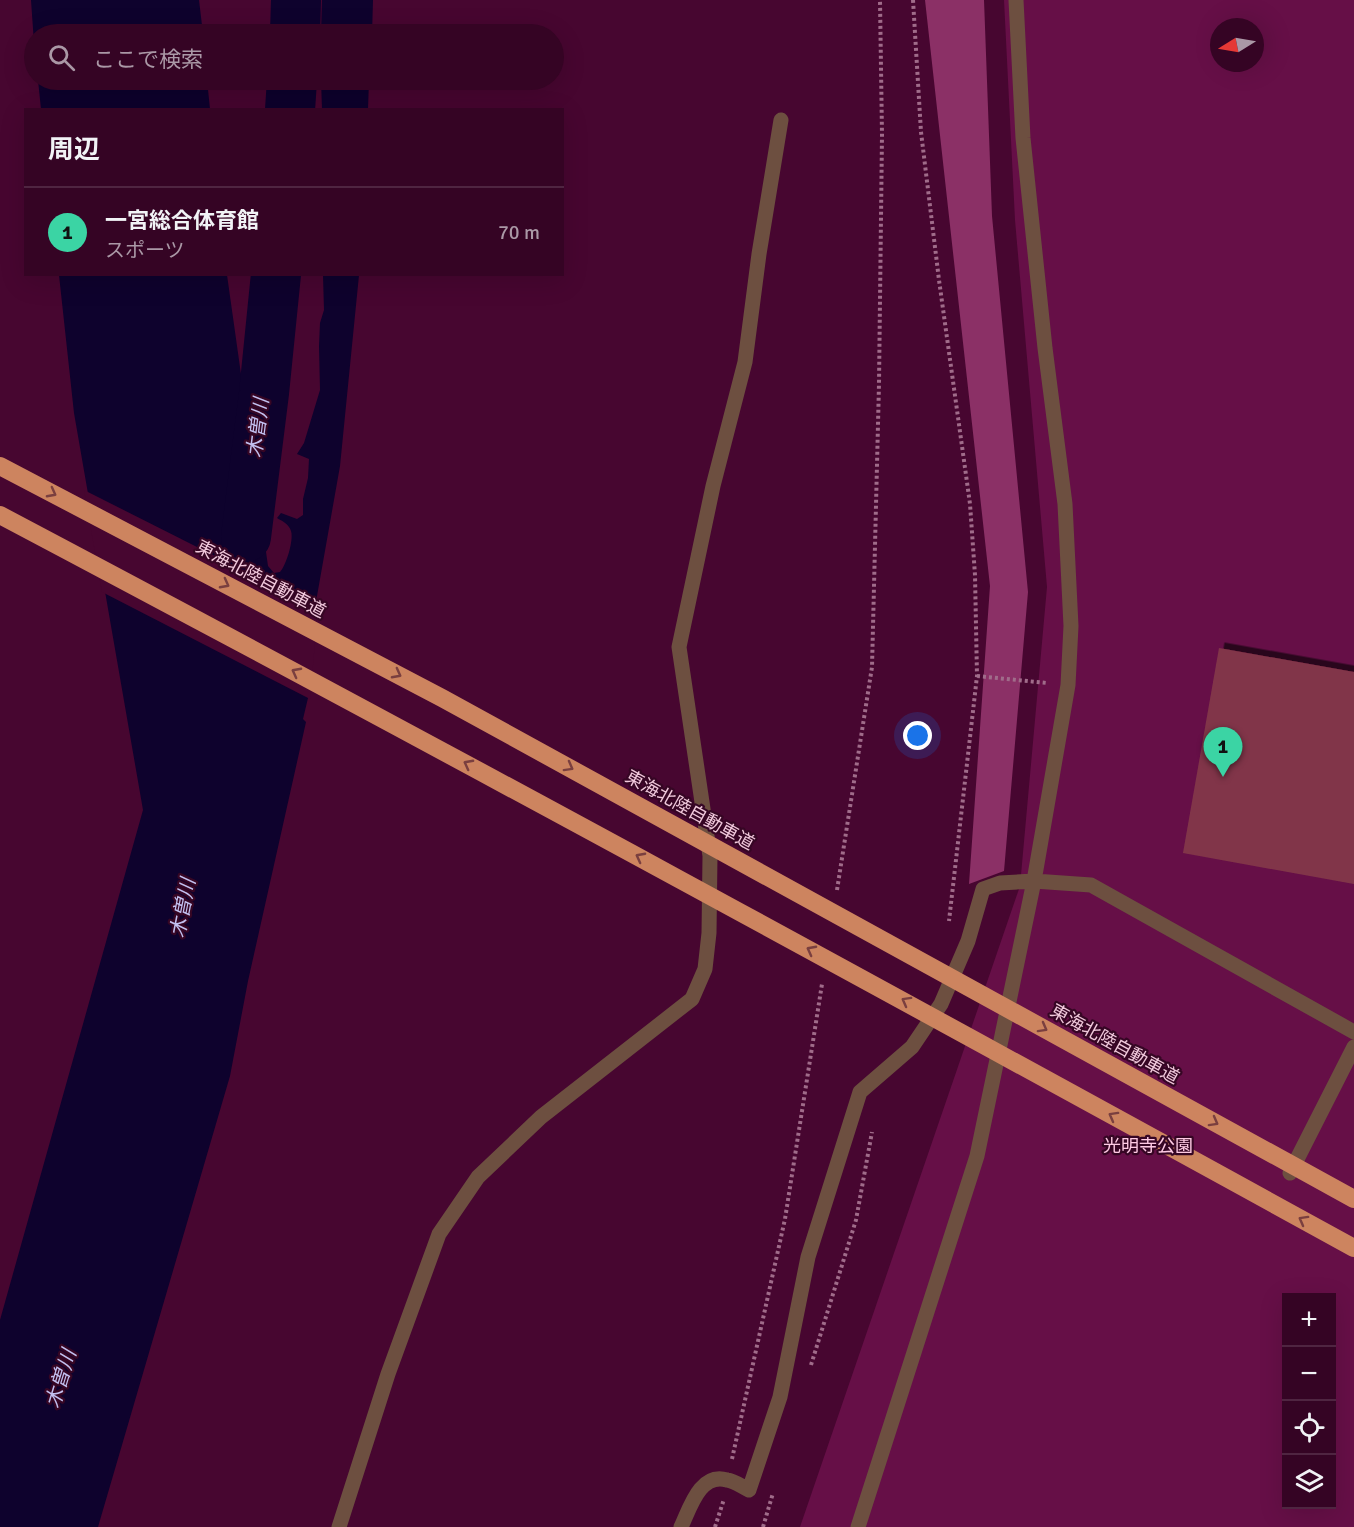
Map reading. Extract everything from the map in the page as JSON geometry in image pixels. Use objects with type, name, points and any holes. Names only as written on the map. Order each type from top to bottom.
[{"type":"highway","name":"東海北陸自動車道","points":[[0,466],[442,698],[1354,1199]]},
{"type":"highway","points":[[0,515],[392,722],[1354,1248]]},
{"type":"lane","points":[[858,1527],[977,1156],[1034,881],[1068,685],[1071,626],[1065,504],[1045,348],[1023,138],[1016,0]]},
{"type":"lane","points":[[339,1527],[388,1374],[439,1234],[478,1177],[541,1117],[692,999],[705,969],[709,933],[710,856],[679,647],[713,486],[745,362],[759,254],[781,120]]},
{"type":"lane","points":[[681,1527],[699,1489],[715,1478],[728,1480],[749,1490],[780,1397],[808,1257],[860,1092],[912,1047],[940,1004],[968,941],[983,889],[1000,883],[1034,881],[1091,885],[1354,1032]]},
{"type":"lane","points":[[1290,1173],[1354,1047]]},
{"type":"path","points":[[837,892],[872,667],[882,135],[880,0]]},
{"type":"path","points":[[913,0],[921,132],[970,504],[975,575],[977,676],[949,923]]},
{"type":"path","points":[[977,676],[1068,685]]},
{"type":"path","points":[[715,1527],[728,1480],[785,1219],[824,974]]},
{"type":"path","points":[[809,1372],[856,1220],[874,1121]]},
{"type":"path","points":[[763,1527],[776,1483]]},
{"type":"green space","name":"光明寺公園","points":[[1004,0],[1354,0],[1354,1527],[800,1527],[1020,886],[1047,587],[1015,220]]},
{"type":"shaded area","points":[[925,0],[984,0],[992,216],[1028,592],[1004,871],[969,884],[990,586]]},
{"type":"water","points":[[31,0],[199,0],[202,24],[33,24]]},
{"type":"water","points":[[322,0],[373,0],[372,24],[321,24]]},
{"type":"water","points":[[39,90],[208,90],[210,108],[41,108]]},
{"type":"water","points":[[321,90],[369,90],[368,108],[322,108]]},
{"type":"water","points":[[59,276],[227,276],[268,566],[274,573],[280,572],[289,553],[292,535],[289,526],[277,518],[281,513],[297,519],[303,515],[309,459],[297,454],[304,443],[320,390],[319,346],[320,323],[324,310],[323,276],[359,276],[340,466],[317,596],[308,698],[303,719],[306,722],[248,981],[230,1076],[98,1527],[0,1527],[0,1320],[143,810],[74,413]]},
{"type":"pier","points":[[84,490],[318,608],[310,699],[102,592]]},
{"type":"building","points":[[1219,648],[1354,672],[1354,884],[1183,853]]},
{"type":"waterway","name":"木曽川","points":[[295,24],[296,0]]},
{"type":"waterway","name":"木曽川","points":[[290,108],[291,90]]},
{"type":"waterway","name":"木曽川","points":[[246,537],[276,276]]},
{"type":"place","name":"一宮総合体育館","points":[[1223,777]]}]
